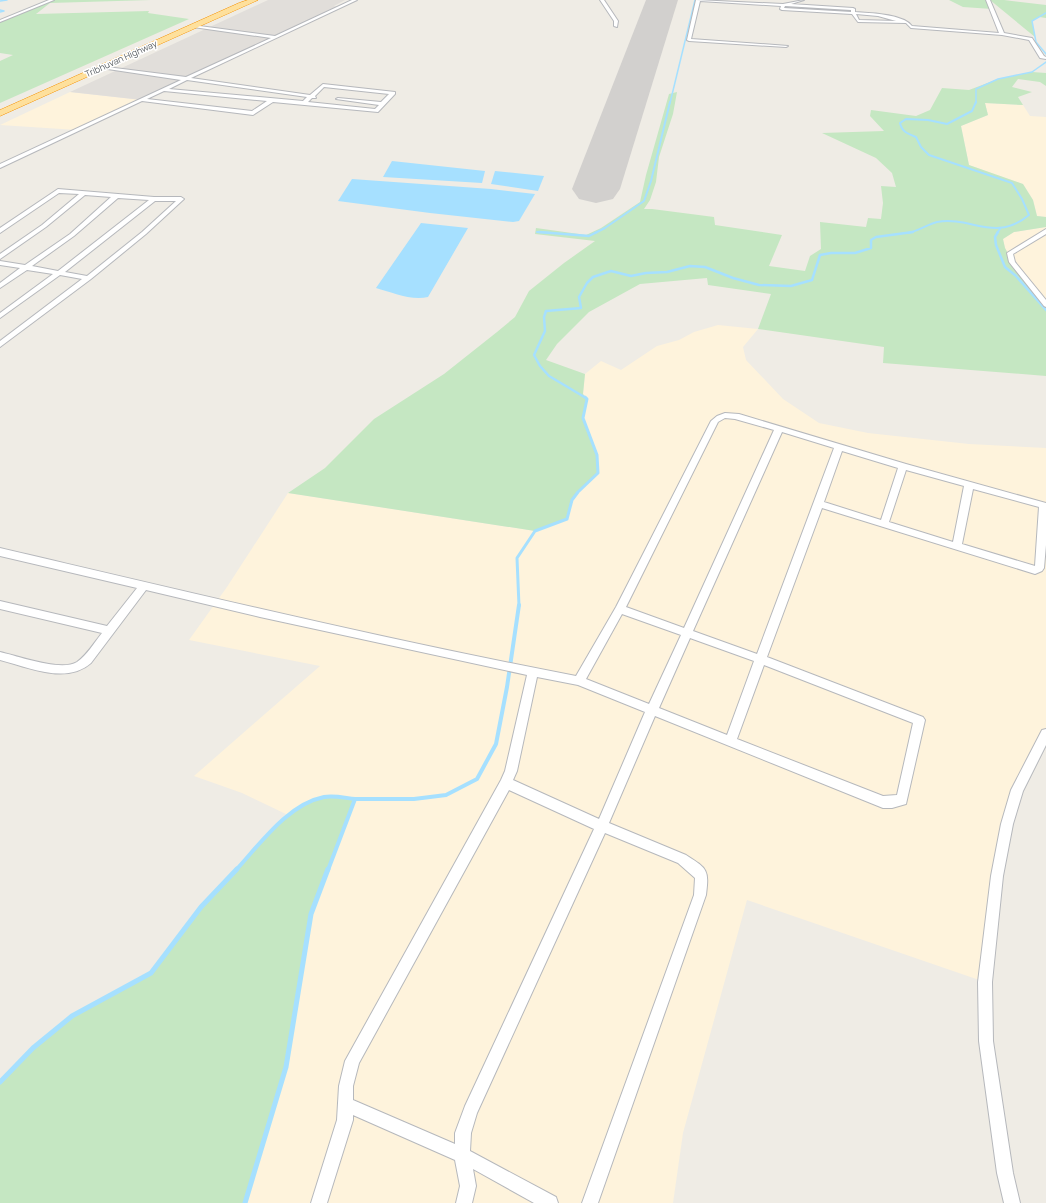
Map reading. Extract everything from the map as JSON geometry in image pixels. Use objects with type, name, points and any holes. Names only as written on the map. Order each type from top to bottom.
[{"type":"highway","name":"Tribhuvan Highway","points":[[0,113],[245,2],[256,0]]},
{"type":"street","points":[[0,21],[52,0]]},
{"type":"street","points":[[0,166],[355,0]]},
{"type":"street","points":[[602,0],[616,21],[616,26]]},
{"type":"street","points":[[786,46],[689,40],[698,0],[878,15],[907,22],[911,27],[1002,34],[1030,39],[1044,58]]},
{"type":"street","points":[[774,10],[782,11],[782,7],[802,0]]},
{"type":"street","points":[[988,0],[1002,34]]},
{"type":"street","points":[[697,7],[705,7]]},
{"type":"street","points":[[853,13],[858,21],[907,22]]},
{"type":"street","points":[[192,26],[276,37]]},
{"type":"street","points":[[101,67],[319,97]]},
{"type":"street","points":[[164,90],[376,111],[393,93],[323,85],[304,103]]},
{"type":"street","points":[[334,99],[382,104]]},
{"type":"street","points":[[142,100],[253,113],[272,100]]},
{"type":"street","points":[[0,231],[58,191],[154,199],[181,199],[144,233],[89,278],[0,345]]},
{"type":"street","points":[[0,257],[44,226],[84,193]]},
{"type":"street","points":[[0,286],[72,235],[116,196]]},
{"type":"street","points":[[0,316],[59,273],[154,199]]},
{"type":"street","points":[[1046,231],[1010,253],[1012,262],[1046,305]]},
{"type":"street","points":[[0,262],[89,278]]},
{"type":"street","points":[[579,681],[620,609],[715,421],[726,415],[736,416],[839,448],[1045,506],[1039,568],[1034,570],[820,504]]},
{"type":"street","points":[[464,1203],[468,1186],[462,1155],[463,1133],[470,1111],[602,826],[652,710],[779,429]]},
{"type":"street","points":[[731,741],[760,658],[820,504],[839,448]]},
{"type":"street","points":[[884,524],[903,466]]},
{"type":"street","points":[[957,546],[970,485]]},
{"type":"street","points":[[0,552],[143,587],[497,665],[579,681],[883,802],[902,800],[919,720],[760,658],[620,609]]},
{"type":"street","points":[[0,656],[59,669],[72,669],[87,660],[143,587]]},
{"type":"street","points":[[0,605],[109,631]]},
{"type":"street","points":[[319,1203],[345,1120],[347,1105],[346,1086],[352,1061],[506,783],[511,771],[533,672]]},
{"type":"street","points":[[1012,1203],[1005,1172],[986,1041],[985,982],[997,876],[1007,824],[1017,790],[1046,734]]},
{"type":"street","points":[[506,783],[602,826],[682,859],[702,876],[700,894],[590,1203]]},
{"type":"street","points":[[347,1105],[462,1155],[550,1203]]},
{"type":"shaded area","points":[[268,0],[345,0],[334,6],[340,7],[142,100],[70,92]]},
{"type":"shaded area","points":[[70,92],[142,100],[77,130],[0,125]]},
{"type":"shaded area","points":[[985,103],[1023,105],[1030,116],[1046,117],[1046,217],[1037,216],[1033,200],[1023,184],[969,165],[961,126],[988,115]]},
{"type":"shaded area","points":[[1046,227],[1046,305],[1013,265],[1005,248],[1003,239],[1014,232]]},
{"type":"shaded area","points":[[718,325],[758,329],[743,347],[746,360],[783,399],[819,423],[868,433],[969,444],[1046,448],[1046,734],[1017,790],[985,982],[747,900],[683,1133],[673,1203],[245,1203],[286,1067],[311,914],[355,799],[325,797],[308,802],[288,815],[242,793],[194,776],[320,666],[189,640],[227,587],[288,493],[535,531],[567,519],[572,500],[578,492],[598,473],[598,460],[583,418],[587,399],[583,394],[585,374],[601,361],[621,370],[657,346],[679,340],[694,332]]},
{"type":"green space","points":[[52,0],[151,0],[50,3],[36,14],[149,11],[148,13],[189,19],[0,103],[0,61],[13,55],[0,53],[0,21]]},
{"type":"green space","points":[[949,0],[988,0],[992,9],[963,7]]},
{"type":"green space","points":[[990,0],[1004,0],[1046,5],[1046,18],[1039,17],[1032,21],[1035,37]]},
{"type":"green space","points":[[1032,72],[1046,73],[1046,86],[1040,82],[1018,79],[1012,87],[1032,92],[1018,97],[1023,105],[985,103],[988,115],[961,126],[969,165],[1023,184],[1033,200],[1037,216],[1046,217],[1046,227],[1014,232],[1003,239],[1005,248],[1015,266],[1046,305],[1046,376],[883,363],[884,347],[758,329],[771,294],[708,285],[707,278],[640,284],[589,312],[557,344],[546,360],[585,374],[583,394],[587,399],[583,418],[597,455],[598,473],[578,492],[572,500],[567,519],[535,531],[288,493],[325,468],[374,419],[444,374],[497,332],[515,317],[529,291],[595,241],[535,234],[536,228],[586,235],[601,228],[640,202],[646,175],[669,94],[677,92],[673,114],[659,157],[656,182],[650,200],[644,209],[714,217],[715,225],[782,235],[769,266],[805,271],[810,256],[821,249],[820,222],[866,227],[868,218],[881,219],[883,203],[881,186],[896,187],[892,173],[876,158],[822,133],[884,131],[870,116],[871,110],[916,116],[930,110],[942,88],[969,90],[998,79]]},
{"type":"green space","points":[[325,797],[355,799],[311,914],[286,1067],[245,1203],[0,1203],[0,1082],[33,1048],[72,1016],[151,973],[201,907],[288,815],[308,802]]},
{"type":"water","points":[[392,161],[485,171],[482,183],[383,177]]},
{"type":"water","points":[[495,171],[544,176],[538,191],[491,184]]},
{"type":"water","points":[[352,179],[491,189],[535,194],[519,221],[513,222],[338,201]]},
{"type":"water","points":[[421,223],[468,228],[428,297],[408,297],[376,288]]},
{"type":"waterway","points":[[0,1],[7,0]]},
{"type":"waterway","points":[[670,103],[695,0]]},
{"type":"waterway","points":[[0,10],[4,11],[0,12]]},
{"type":"waterway","points":[[1046,13],[1032,21],[1036,42],[1046,54]]},
{"type":"waterway","points":[[976,102],[976,89],[998,79],[1032,72],[1046,62]]},
{"type":"waterway","points":[[549,233],[589,236],[605,228],[644,201],[651,181],[670,102]]},
{"type":"waterway","points":[[911,232],[930,224],[950,221],[983,227],[1005,227],[1017,223],[1029,215],[1022,199],[1012,183],[929,155],[921,147],[916,137],[904,131],[900,123],[906,119],[928,120],[947,124],[972,111],[976,102]]},
{"type":"waterway","points":[[997,233],[1000,229]]},
{"type":"waterway","points":[[537,232],[549,233]]},
{"type":"waterway","points":[[539,232],[549,233]]},
{"type":"waterway","points":[[586,398],[549,376],[540,366],[534,355],[545,331],[544,317],[546,311],[581,308],[579,297],[587,283],[593,277],[611,271],[631,276],[646,273],[667,272],[690,266],[705,267],[733,278],[759,285],[791,286],[812,280],[820,255],[831,253],[855,253],[871,248],[871,240],[876,237],[911,232]]},
{"type":"waterway","points":[[998,232],[995,237],[996,245],[1005,267],[1016,276],[1046,310]]},
{"type":"waterway","points":[[519,605],[517,558],[535,531],[567,519],[572,500],[578,492],[598,473],[597,455],[583,418],[586,398]]},
{"type":"waterway","points":[[355,799],[414,799],[446,795],[477,779],[496,744],[507,687],[519,605]]},
{"type":"waterway","points":[[236,870],[265,837],[287,816],[298,808],[311,801],[328,796],[355,799]]},
{"type":"waterway","points":[[328,870],[355,799]]},
{"type":"waterway","points":[[0,1082],[33,1048],[72,1016],[151,973],[201,907],[237,869]]},
{"type":"waterway","points":[[245,1203],[286,1067],[311,914],[328,869]]},
{"type":"runway","points":[[596,189],[662,0]]}]
